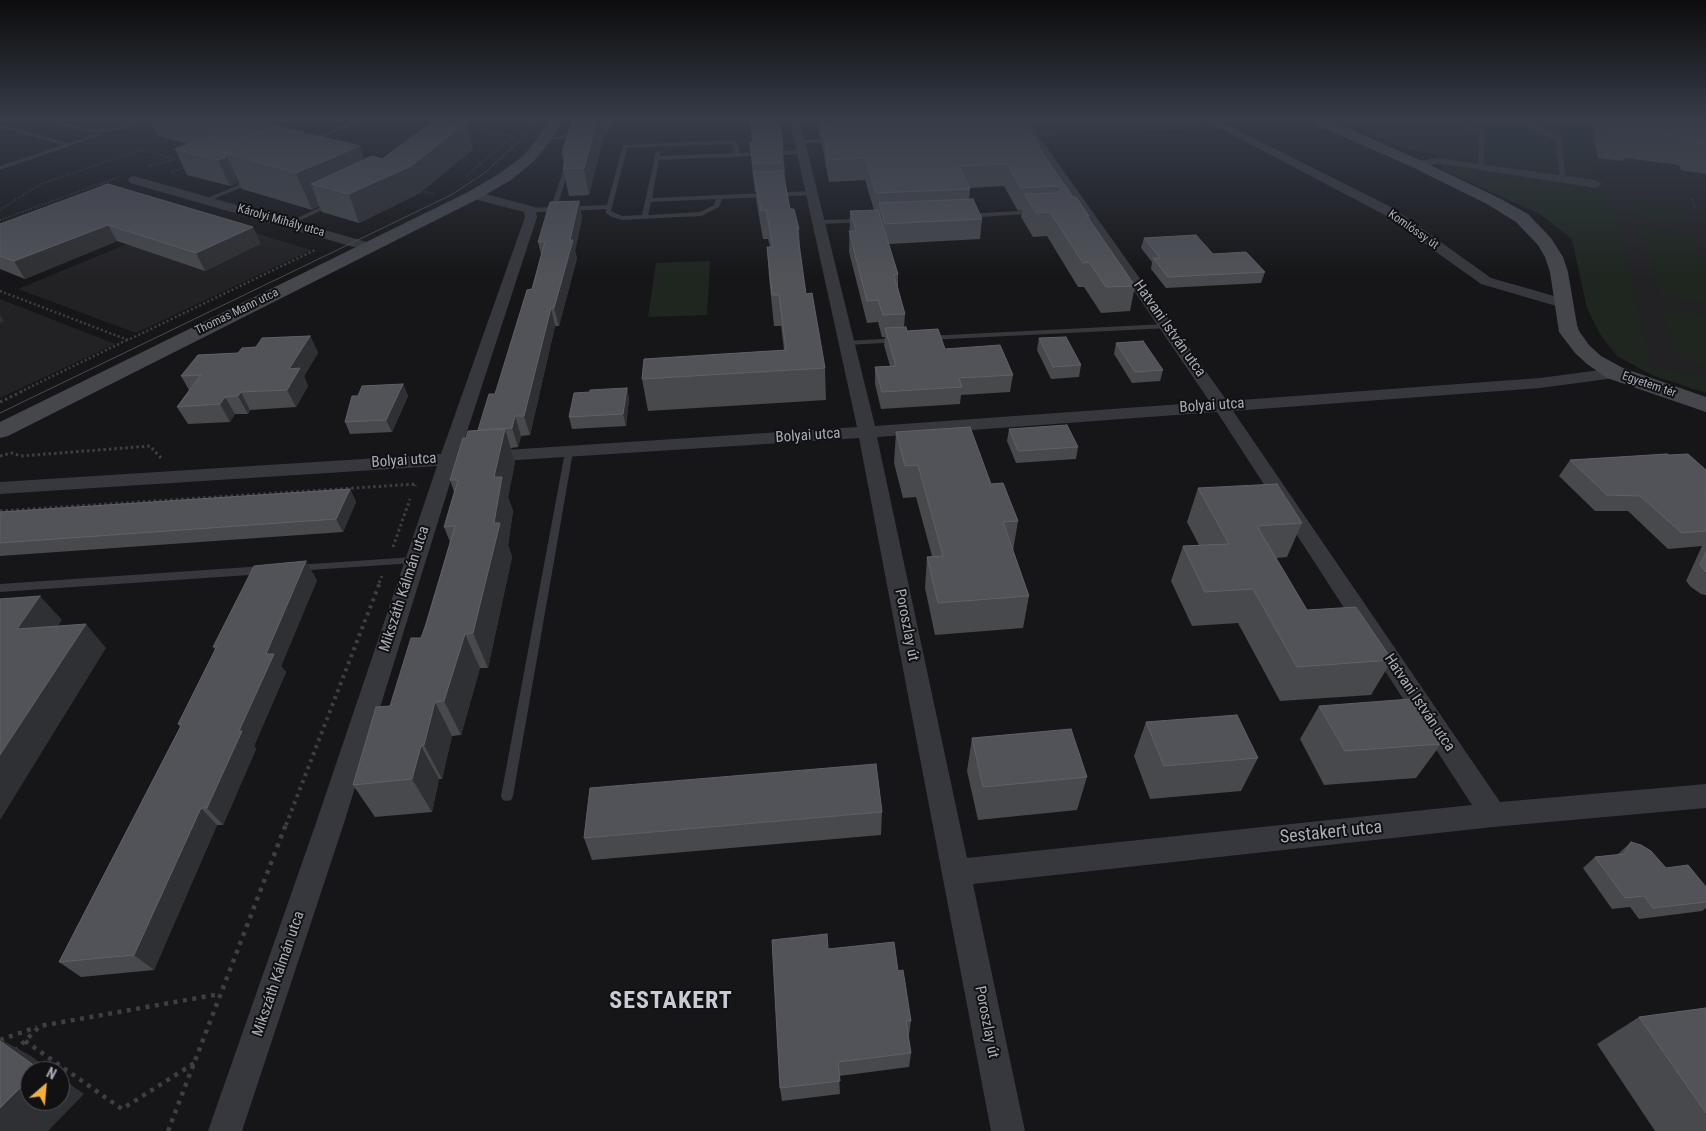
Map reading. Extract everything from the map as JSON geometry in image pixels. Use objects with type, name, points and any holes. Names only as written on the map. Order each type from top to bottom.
[{"type":"street","points":[[474,195],[509,174]]},
{"type":"street","name":"Poroszlay út","points":[[807,174],[867,432],[1008,1131]]},
{"type":"street","name":"Hatvani István utca","points":[[1060,174],[1221,405],[1493,815]]},
{"type":"street","name":"Komlóssy út","points":[[1315,174],[1388,211],[1486,281],[1564,303]]},
{"type":"street","name":"Egyetem tér","points":[[1437,174],[1493,201],[1522,218],[1545,242],[1554,257],[1569,332],[1594,360],[1614,373],[1706,404]]},
{"type":"street","points":[[1524,174],[1596,184]]},
{"type":"street","name":"Károlyi Mihály utca","points":[[130,177],[369,247]]},
{"type":"street","points":[[474,195],[530,210]]},
{"type":"street","name":"Thomas Mann utca","points":[[0,430],[474,195]]},
{"type":"street","name":"Mikszáth Kálmán utca","points":[[225,1131],[329,826],[401,561],[450,458],[531,217],[530,210]]},
{"type":"street","name":"Bolyai utca","points":[[0,488],[867,432],[1540,382],[1614,373]]},
{"type":"street","name":"Sestakert utca","points":[[956,873],[1493,815],[1706,796]]},
{"type":"lane","points":[[206,200],[241,186],[243,177],[250,174]]},
{"type":"lane","points":[[554,210],[565,174]]},
{"type":"lane","points":[[618,174],[608,207],[608,212],[614,216],[708,212],[717,206],[719,198]]},
{"type":"lane","points":[[645,216],[654,174]]},
{"type":"lane","points":[[1562,174],[1563,180]]},
{"type":"lane","points":[[649,200],[812,193]]},
{"type":"lane","points":[[288,224],[343,199]]},
{"type":"lane","points":[[530,210],[608,207]]},
{"type":"lane","points":[[956,216],[1043,212]]},
{"type":"lane","points":[[819,222],[868,220]]},
{"type":"lane","points":[[919,339],[1166,326]]},
{"type":"lane","points":[[846,343],[909,339]]},
{"type":"lane","points":[[507,796],[569,452]]},
{"type":"lane","points":[[0,588],[401,561]]},
{"type":"path","points":[[0,210],[41,184],[71,174]]},
{"type":"path","points":[[0,220],[101,184],[130,177]]},
{"type":"path","points":[[101,184],[110,187]]},
{"type":"path","points":[[418,190],[436,194],[427,198]]},
{"type":"path","points":[[1692,199],[1695,208]]},
{"type":"path","points":[[0,402],[318,248],[309,246]]},
{"type":"path","points":[[0,291],[128,340]]},
{"type":"path","points":[[0,456],[12,453],[21,456],[150,446]]},
{"type":"path","points":[[0,511],[416,484],[401,561],[220,994],[196,1062],[168,1131]]},
{"type":"path","points":[[0,1040],[40,1026],[220,994]]},
{"type":"path","points":[[12,1053],[40,1026]]},
{"type":"path","points":[[25,1041],[122,1109],[196,1062]]},
{"type":"shaded area","points":[[1451,174],[1706,174],[1706,393],[1652,375],[1617,356],[1600,334],[1587,308],[1572,239],[1540,214]]},
{"type":"shaded area","points":[[1451,174],[1489,174],[1610,192],[1651,366],[1706,378],[1706,393],[1652,375],[1617,356],[1600,334],[1587,308],[1572,239],[1540,214]]},
{"type":"shaded area","points":[[1554,174],[1592,174],[1593,180]]},
{"type":"shaded area","points":[[1631,200],[1680,207],[1687,224],[1637,216]]},
{"type":"shaded area","points":[[197,215],[311,250],[136,333],[18,289]]},
{"type":"shaded area","points":[[1639,227],[1691,235],[1706,273],[1706,303],[1660,295]]},
{"type":"shaded area","points":[[710,261],[707,315],[648,317],[656,263]]},
{"type":"shaded area","points":[[0,299],[115,344],[0,398]]},
{"type":"shaded area","points":[[1662,308],[1706,316],[1706,368],[1675,354]]},
{"type":"building","points":[[333,174],[394,174],[349,194],[311,184]]},
{"type":"building","points":[[754,174],[784,174],[790,209],[794,209],[799,229],[797,229],[806,294],[812,293],[825,368],[642,379],[644,359],[786,350],[779,295],[772,295],[767,247],[773,247],[766,210],[761,211]]},
{"type":"building","points":[[870,174],[963,174],[970,189],[876,193]]},
{"type":"building","points":[[1013,174],[1057,174],[1073,197],[1076,197],[1135,286],[1106,287],[1089,262],[1083,263],[1050,212],[1036,213],[1024,194],[1057,193],[1061,188],[1058,186],[1021,188]]},
{"type":"building","points":[[108,184],[253,227],[196,253],[108,225],[14,261],[0,256],[0,224]]},
{"type":"building","points":[[973,199],[982,219],[885,224],[879,203]]},
{"type":"building","points":[[579,201],[570,240],[573,240],[554,308],[551,308],[524,416],[515,416],[512,428],[478,430],[489,394],[495,394],[527,290],[532,289],[545,242],[538,242],[550,202]]},
{"type":"building","points":[[878,210],[898,274],[894,275],[905,314],[883,315],[878,300],[867,301],[849,231],[856,231],[850,211]]},
{"type":"building","points":[[1196,235],[1213,254],[1246,252],[1265,272],[1168,277],[1153,258],[1160,258],[1144,238]]},
{"type":"building","points":[[906,327],[907,331],[938,329],[945,349],[1000,345],[1013,375],[959,378],[962,387],[882,392],[875,367],[896,366],[885,328]]},
{"type":"building","points":[[310,336],[289,369],[300,368],[287,390],[241,392],[238,396],[225,397],[220,404],[177,407],[201,375],[181,376],[198,355],[238,353],[242,348],[256,347],[262,338]]},
{"type":"building","points":[[1066,337],[1081,365],[1053,367],[1039,338]]},
{"type":"building","points":[[1143,341],[1163,370],[1135,372],[1116,343]]},
{"type":"building","points":[[403,384],[386,420],[345,422],[352,396],[358,396],[362,386]]},
{"type":"building","points":[[627,388],[623,414],[569,417],[574,393]]},
{"type":"building","points":[[1067,425],[1078,447],[1018,451],[1009,429]]},
{"type":"building","points":[[970,427],[991,484],[1003,483],[1018,521],[1003,522],[1029,596],[938,603],[927,557],[943,556],[918,465],[905,466],[896,432]]},
{"type":"building","points":[[505,429],[494,477],[502,477],[494,523],[500,523],[473,633],[465,634],[444,701],[435,702],[424,745],[421,746],[412,779],[353,785],[376,707],[390,706],[411,638],[421,638],[426,625],[455,526],[444,527],[458,480],[450,480],[463,438],[466,438],[468,431]]},
{"type":"building","points":[[1688,454],[1706,470],[1706,492],[1704,493],[1706,494],[1706,531],[1682,533],[1640,496],[1607,495],[1570,460]]},
{"type":"building","points":[[1277,484],[1302,523],[1257,526],[1307,610],[1356,607],[1392,660],[1297,667],[1253,589],[1205,592],[1183,546],[1229,544],[1198,488]]},
{"type":"building","points":[[350,489],[336,519],[0,543],[0,512]]},
{"type":"building","points":[[1706,552],[1706,572],[1700,565]]},
{"type":"building","points":[[306,561],[266,654],[274,654],[239,731],[242,731],[207,808],[201,808],[134,955],[59,962],[182,724],[178,724],[217,646],[213,647],[254,566]]},
{"type":"building","points":[[40,596],[17,629],[86,624],[0,755],[0,599]]},
{"type":"building","points":[[1411,699],[1441,744],[1345,751],[1319,706]]},
{"type":"building","points":[[1237,715],[1258,758],[1164,766],[1146,722]]},
{"type":"building","points":[[1071,729],[1087,777],[983,787],[972,738]]},
{"type":"building","points":[[876,764],[882,812],[584,838],[590,788]]},
{"type":"building","points":[[1631,842],[1651,851],[1666,868],[1688,865],[1706,887],[1706,902],[1653,908],[1644,896],[1625,898],[1595,857],[1624,854]]},
{"type":"building","points":[[827,934],[828,949],[894,942],[898,971],[903,970],[911,1021],[906,1021],[911,1053],[838,1062],[840,1081],[780,1088],[772,940]]},
{"type":"building","points":[[1706,1008],[1706,1113],[1639,1017]]},
{"type":"building","points":[[0,1041],[28,1061],[20,1061],[20,1088],[0,1108]]},
{"type":"tram line","points":[[0,413],[451,195],[483,174]]},
{"type":"district","name":"SESTAKERT","points":[[671,1002]]}]
